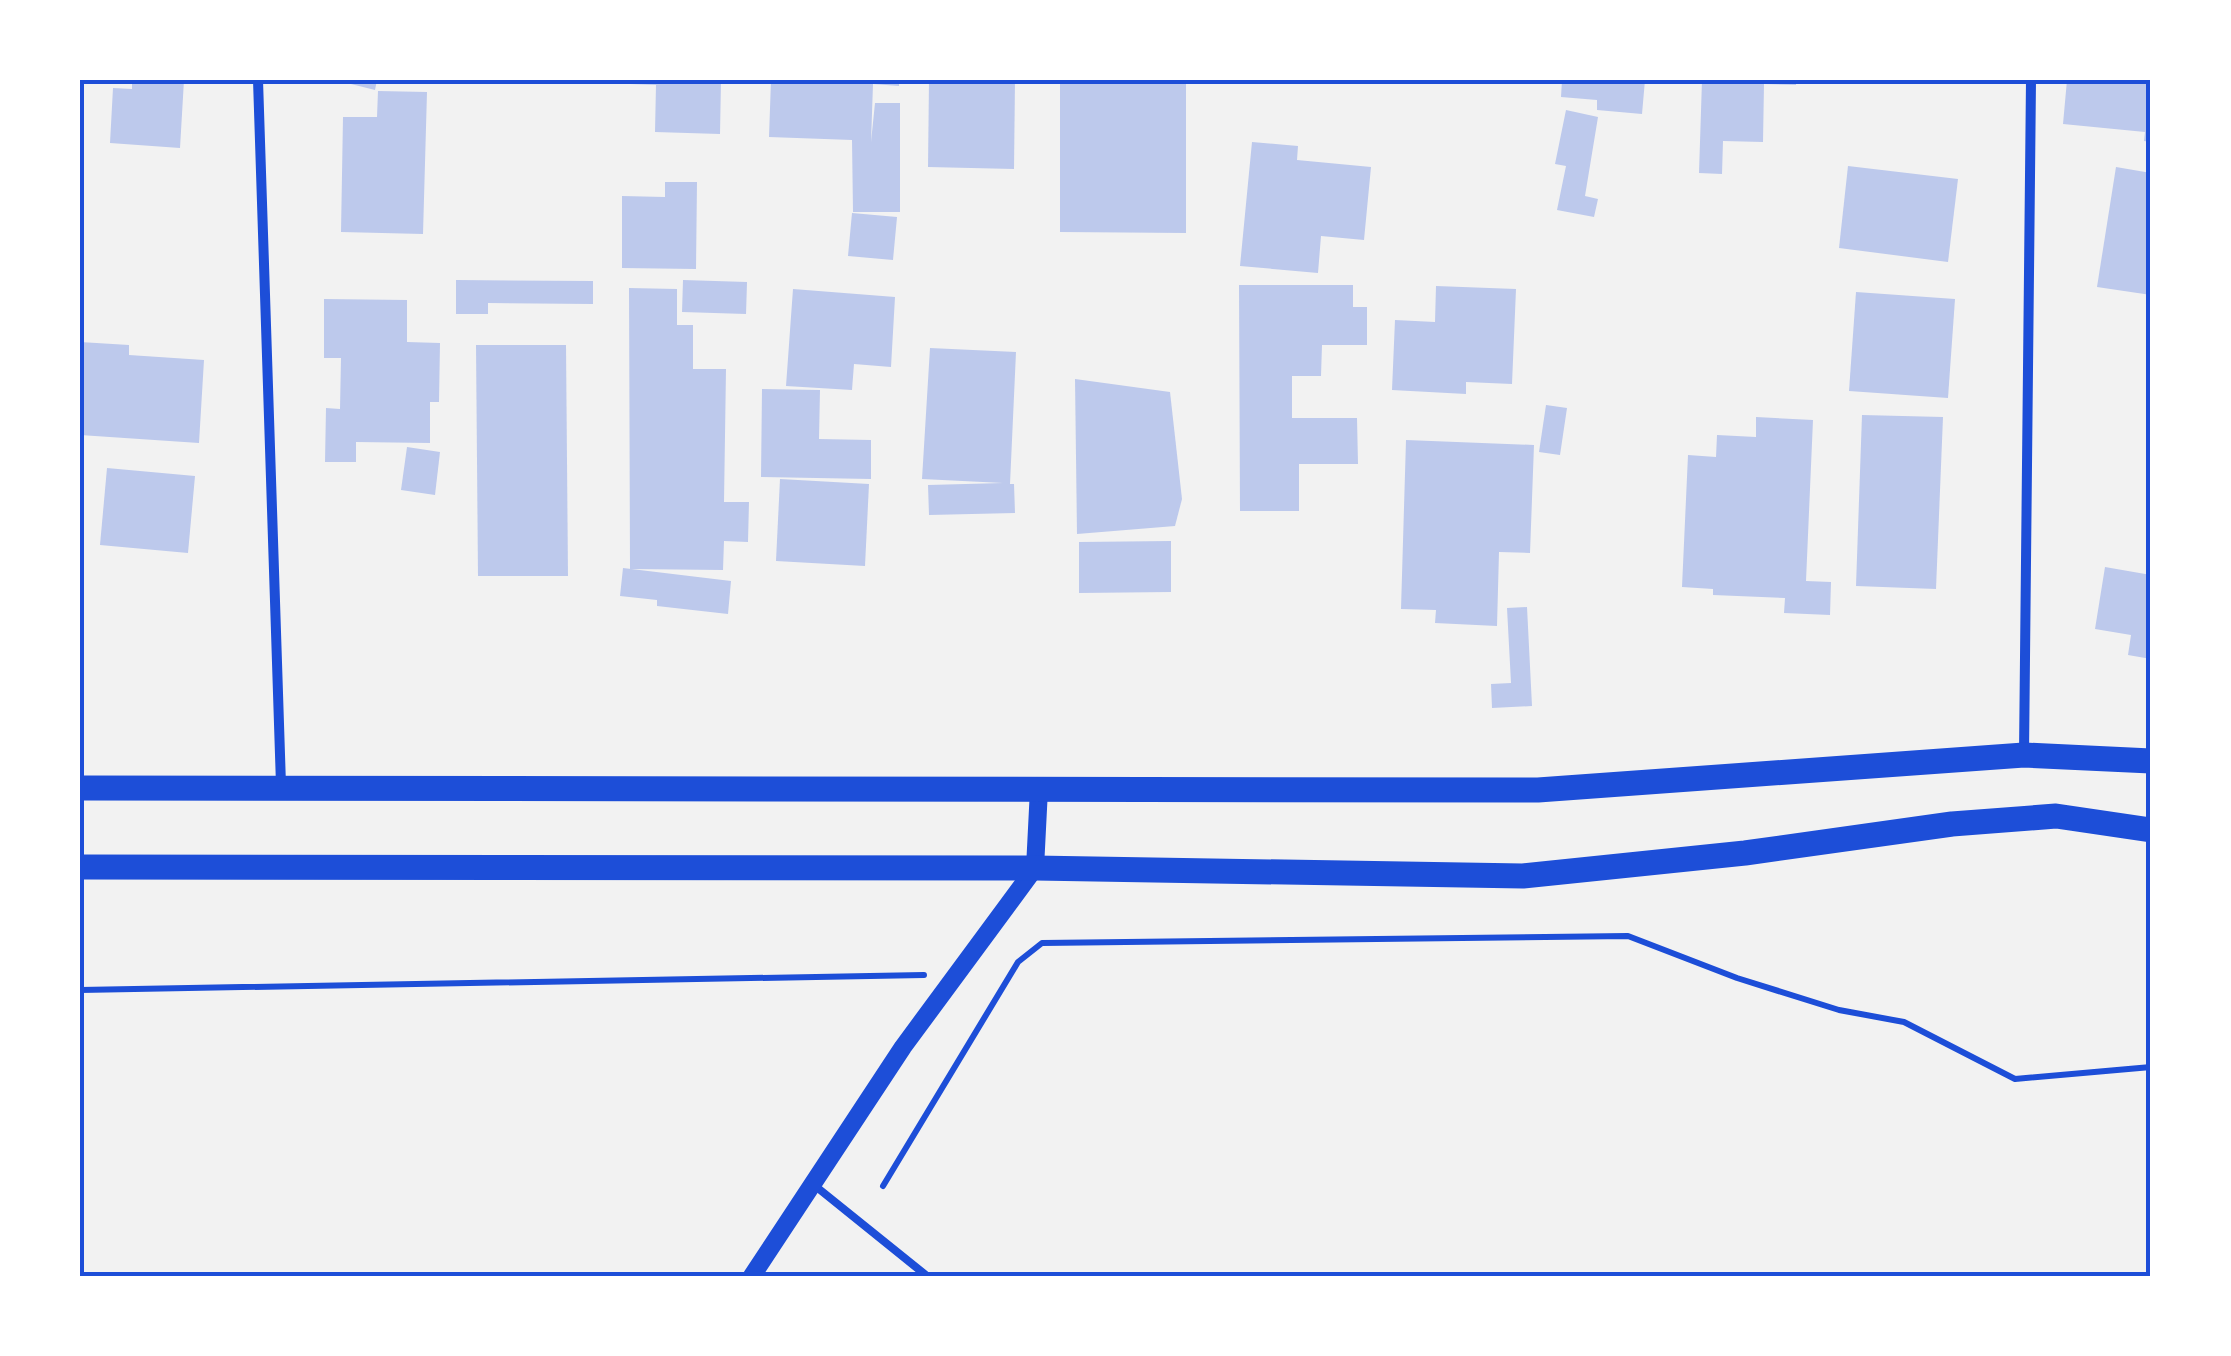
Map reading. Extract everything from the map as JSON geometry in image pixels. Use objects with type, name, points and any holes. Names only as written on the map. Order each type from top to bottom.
[{"type":"main road","points":[[80,788],[1538,790],[2024,755],[2151,760]]},
{"type":"main road","points":[[80,868],[1035,868],[1524,876],[2056,816],[2151,830]]},
{"type":"street","points":[[258,80],[281,786]]},
{"type":"street","points":[[2024,755],[2031,80]]},
{"type":"street","points":[[752,1276],[957,974],[1035,868],[1039,788]]},
{"type":"lane","points":[[813,1184],[927,1276]]},
{"type":"path","points":[[883,1186],[1018,962],[1042,943],[1628,936],[1839,1010],[1904,1022],[2014,1078],[2151,1067]]},
{"type":"path","points":[[80,990],[957,974]]},
{"type":"building","points":[[132,80],[184,80],[180,148],[110,143],[113,88],[132,89]]},
{"type":"building","points":[[335,80],[377,80],[375,90]]},
{"type":"building","points":[[630,80],[721,80],[720,134],[655,132],[656,85],[630,84]]},
{"type":"building","points":[[771,80],[899,80],[899,86],[873,84],[871,142],[875,103],[900,103],[900,212],[853,212],[852,140],[769,137]]},
{"type":"building","points":[[929,80],[1015,80],[1014,169],[928,167]]},
{"type":"building","points":[[1060,80],[1186,80],[1186,233],[1060,232]]},
{"type":"building","points":[[1562,80],[1645,80],[1642,114],[1597,110],[1597,100],[1561,97]]},
{"type":"building","points":[[1702,80],[1796,80],[1796,85],[1764,84],[1763,142],[1723,141],[1722,174],[1699,173]]},
{"type":"building","points":[[2067,80],[2151,80],[2151,142],[2144,141],[2145,132],[2063,124]]},
{"type":"building","points":[[378,91],[427,92],[423,234],[341,232],[343,117],[377,117]]},
{"type":"building","points":[[1566,110],[1598,117],[1585,196],[1598,199],[1594,217],[1557,210],[1566,166],[1555,164]]},
{"type":"building","points":[[1252,142],[1298,146],[1297,160],[1371,167],[1364,240],[1321,236],[1318,273],[1240,266]]},
{"type":"building","points":[[1848,166],[1958,179],[1948,262],[1839,248]]},
{"type":"building","points":[[2116,167],[2151,173],[2151,295],[2097,287]]},
{"type":"building","points":[[665,182],[697,182],[696,269],[622,268],[622,196],[665,197]]},
{"type":"building","points":[[852,213],[897,217],[893,260],[848,256]]},
{"type":"building","points":[[456,280],[593,281],[593,304],[488,303],[488,314],[456,314]]},
{"type":"building","points":[[683,280],[747,282],[746,314],[682,312]]},
{"type":"building","points":[[1239,285],[1353,285],[1353,307],[1367,307],[1367,345],[1322,345],[1321,376],[1292,376],[1292,418],[1357,418],[1358,464],[1299,464],[1299,511],[1240,511]]},
{"type":"building","points":[[1436,286],[1516,289],[1512,384],[1466,382],[1466,394],[1392,390],[1395,320],[1435,322]]},
{"type":"building","points":[[629,288],[677,289],[677,325],[693,325],[693,369],[726,369],[724,502],[749,502],[748,542],[724,541],[723,570],[630,569]]},
{"type":"building","points":[[793,289],[895,297],[891,367],[854,364],[852,390],[786,386]]},
{"type":"building","points":[[1856,292],[1955,299],[1948,398],[1849,391]]},
{"type":"building","points":[[324,299],[407,300],[407,342],[440,343],[439,402],[430,402],[430,443],[356,442],[356,462],[325,462],[326,408],[340,409],[341,358],[324,358]]},
{"type":"building","points":[[80,342],[129,345],[129,355],[204,360],[199,443],[80,435]]},
{"type":"building","points":[[476,345],[566,345],[568,576],[478,576]]},
{"type":"building","points":[[930,348],[1016,352],[1010,484],[1014,484],[1015,513],[929,515],[928,485],[1003,483],[922,479]]},
{"type":"building","points":[[1075,379],[1170,392],[1182,499],[1175,526],[1077,534]]},
{"type":"building","points":[[762,389],[820,390],[819,439],[871,440],[871,479],[761,477]]},
{"type":"building","points":[[1546,405],[1567,408],[1560,455],[1539,452]]},
{"type":"building","points":[[1862,415],[1943,417],[1936,589],[1856,586]]},
{"type":"building","points":[[1756,417],[1813,420],[1806,581],[1831,582],[1830,615],[1784,613],[1785,598],[1713,595],[1713,589],[1682,587],[1688,455],[1716,457],[1717,435],[1756,437]]},
{"type":"building","points":[[1406,440],[1534,445],[1530,553],[1499,552],[1497,626],[1435,623],[1436,610],[1401,609]]},
{"type":"building","points":[[407,447],[440,452],[435,495],[401,490]]},
{"type":"building","points":[[107,468],[195,476],[188,553],[100,545]]},
{"type":"building","points":[[780,479],[869,484],[865,566],[776,561]]},
{"type":"building","points":[[1171,541],[1171,592],[1079,593],[1079,542]]},
{"type":"building","points":[[2105,567],[2151,575],[2151,659],[2128,655],[2131,635],[2095,629]]},
{"type":"building","points":[[623,568],[731,581],[728,614],[657,606],[657,600],[620,596]]},
{"type":"building","points":[[1527,607],[1532,706],[1492,708],[1491,684],[1511,683],[1507,608]]}]
